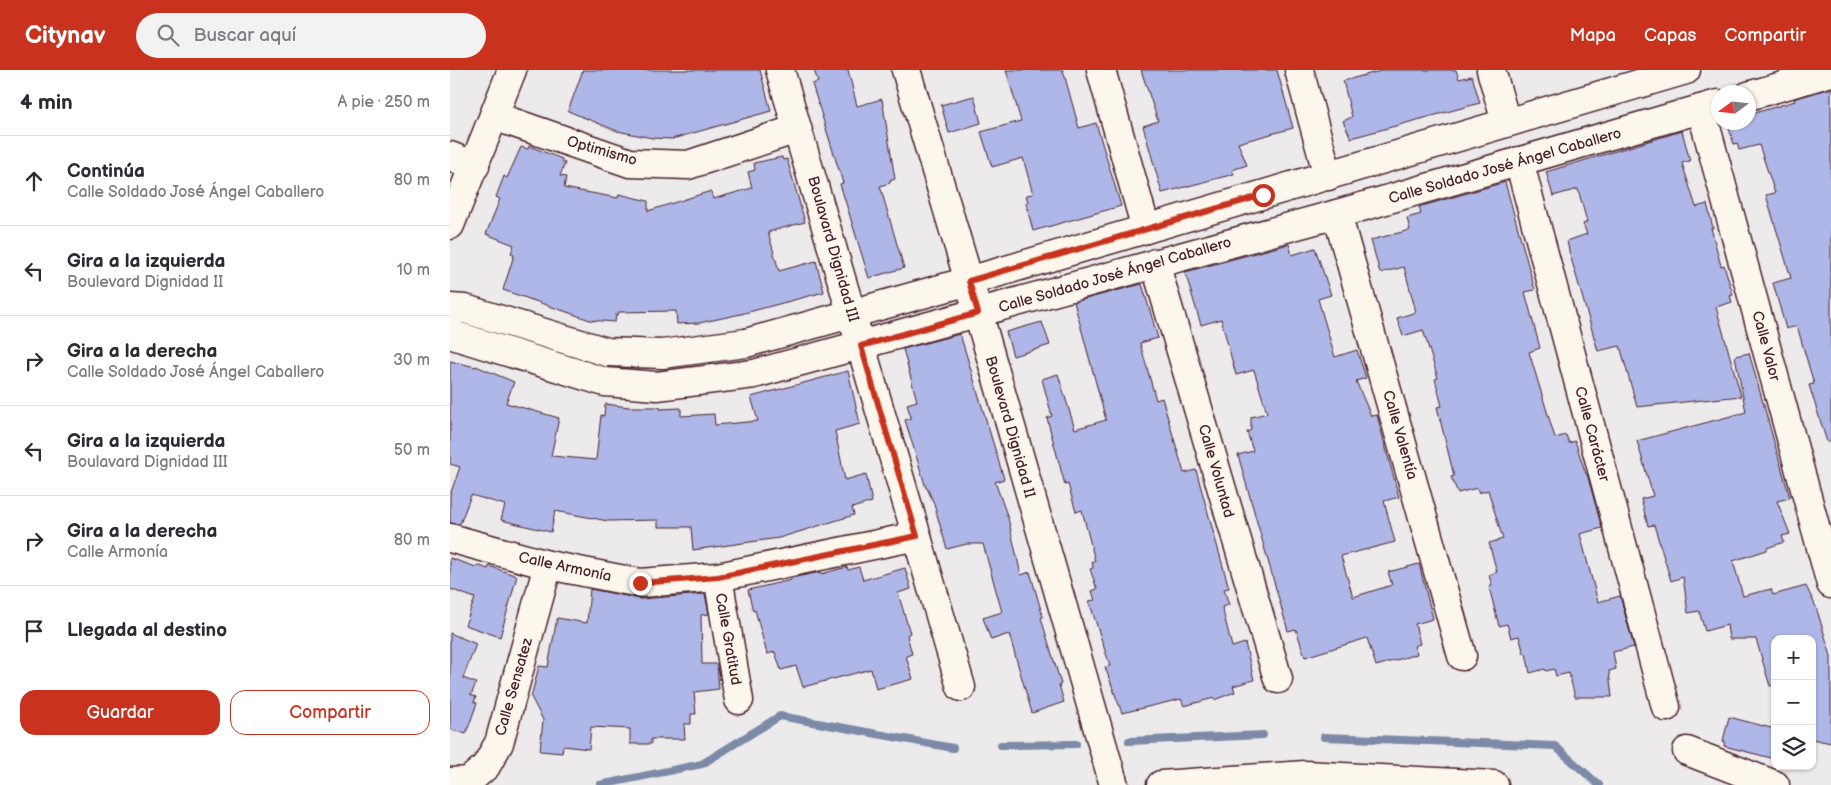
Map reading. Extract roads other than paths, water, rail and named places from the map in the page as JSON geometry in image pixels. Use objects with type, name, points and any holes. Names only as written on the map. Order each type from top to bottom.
[{"type":"street","points":[[450,225],[512,70]]},
{"type":"street","name":"Boulavard Dignidad III","points":[[780,70],[961,687]]},
{"type":"street","name":"Boulevard Dignidad II","points":[[906,70],[969,281],[1114,785]]},
{"type":"street","points":[[1101,70],[1146,229]]},
{"type":"street","points":[[1299,70],[1328,176]]},
{"type":"street","points":[[1491,70],[1506,122]]},
{"type":"street","points":[[450,308],[465,309],[607,352],[662,354],[746,343],[969,281],[1686,70]]},
{"type":"street","points":[[1756,94],[1831,72]]},
{"type":"street","name":"Calle Soldado José Ángel Caballero","points":[[450,332],[456,336],[606,382],[657,386],[754,374],[1338,214],[1710,107]]},
{"type":"street","name":"Calle Valor","points":[[1710,107],[1831,584]]},
{"type":"street","name":"Optimismo","points":[[494,116],[630,163],[688,165],[797,129]]},
{"type":"street","points":[[450,156],[475,166]]},
{"type":"street","name":"Calle Carácter","points":[[1519,161],[1666,707]]},
{"type":"street","name":"Calle Valentía","points":[[1338,214],[1462,656]]},
{"type":"street","name":"Calle Voluntad","points":[[1155,263],[1278,679]]},
{"type":"street","name":"Calle Armonía","points":[[450,538],[548,565],[640,583],[718,577],[917,536]]},
{"type":"street","name":"Calle Sensatez","points":[[450,782],[469,781],[486,766],[499,743],[548,565]]},
{"type":"street","name":"Calle Gratitud","points":[[718,577],[739,700]]},
{"type":"street","points":[[1686,751],[1775,785]]},
{"type":"street","points":[[1161,785],[1306,780],[1494,785]]},
{"type":"waterway","points":[[600,785],[702,764],[780,716],[953,748]]},
{"type":"waterway","points":[[1129,741],[1263,735]]},
{"type":"waterway","points":[[1324,737],[1555,746],[1599,785]]},
{"type":"waterway","points":[[1001,745],[1076,744]]}]
